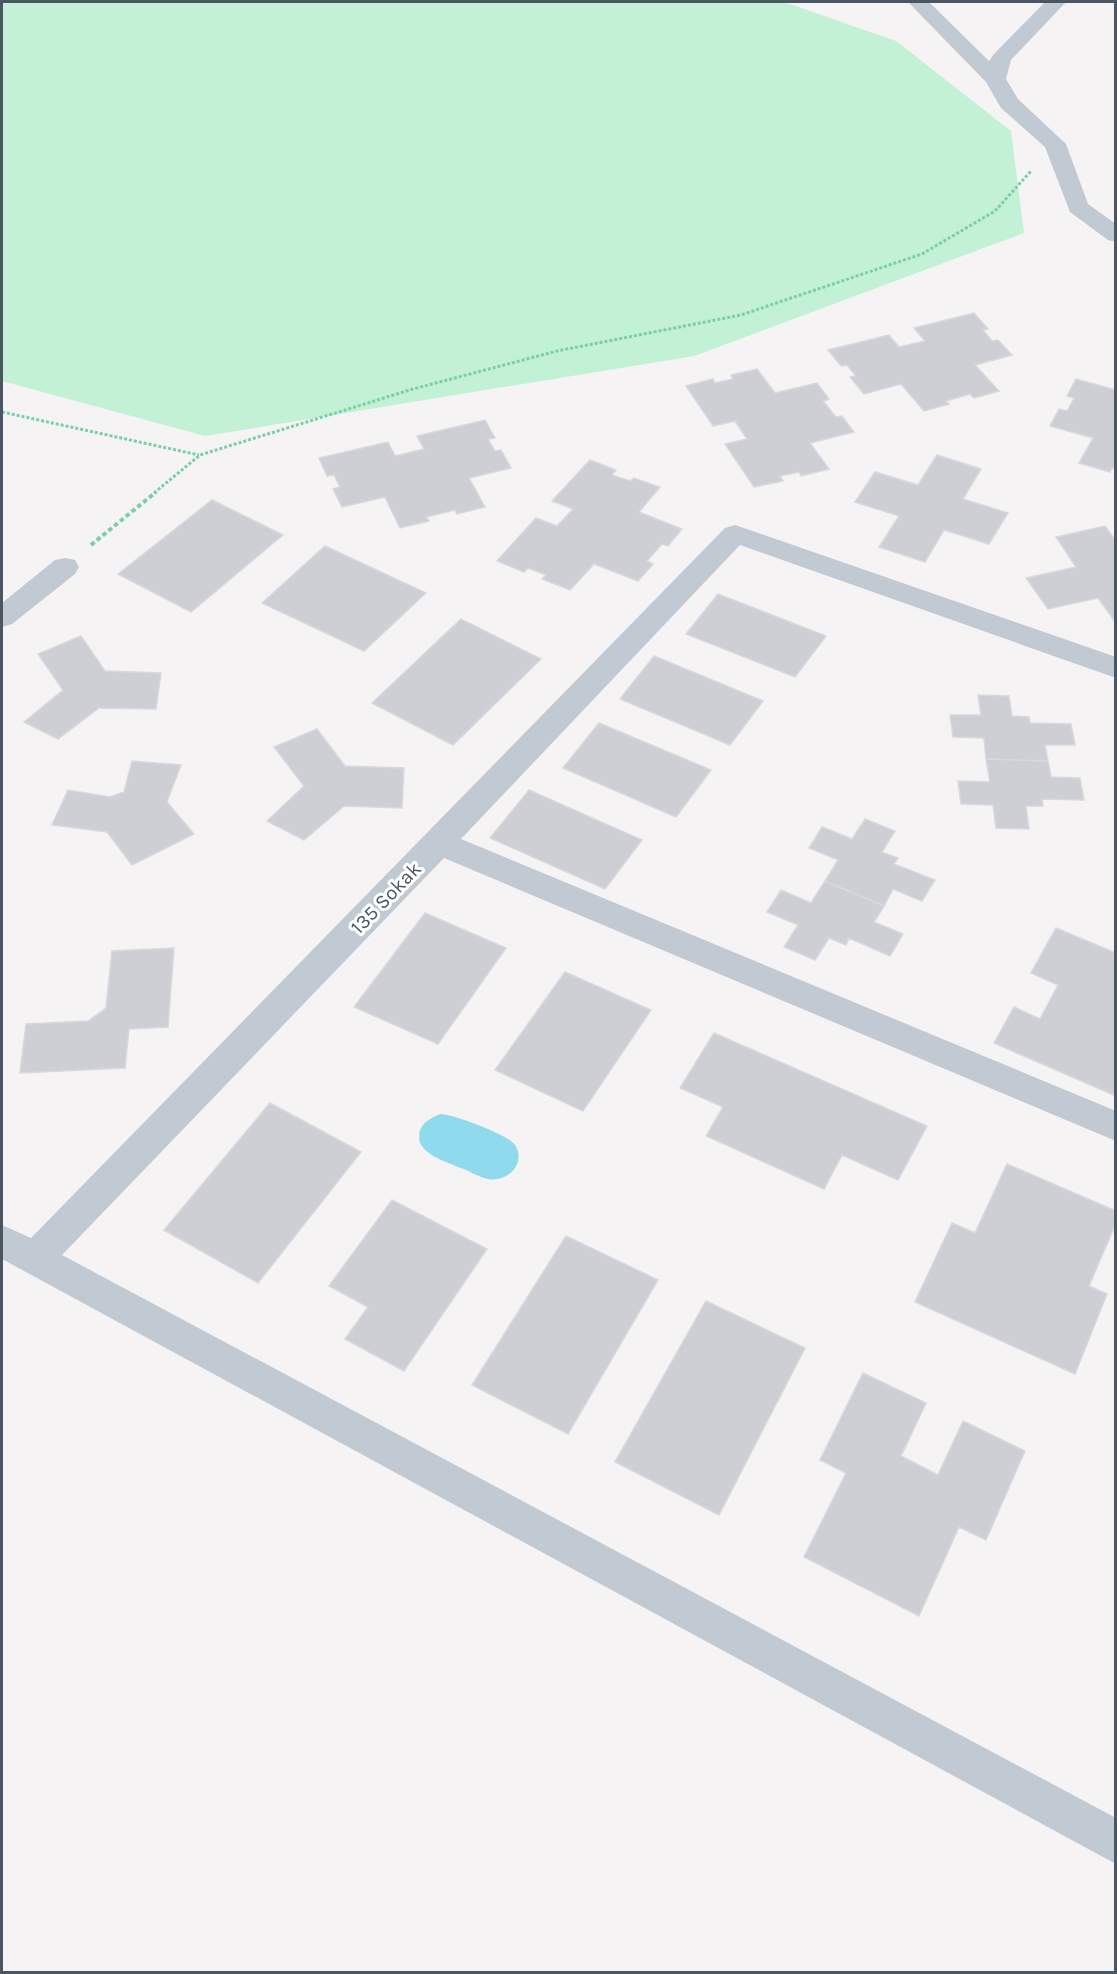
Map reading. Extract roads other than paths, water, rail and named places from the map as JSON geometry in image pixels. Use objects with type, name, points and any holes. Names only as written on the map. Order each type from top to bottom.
[{"type":"street","points":[[918,2],[995,79],[1009,103],[1055,144],[1078,207],[1116,235]]},
{"type":"street","points":[[995,79],[1001,58],[1056,2]]},
{"type":"street","name":"135 Sokak","points":[[18,1251],[439,843],[735,534],[1116,668]]},
{"type":"street","points":[[2,617],[65,567]]},
{"type":"street","points":[[439,843],[1116,1127]]},
{"type":"street","points":[[18,1251],[1116,1842]]},
{"type":"water","points":[[440,1114],[480,1126],[511,1141],[518,1152],[517,1165],[502,1178],[488,1179],[427,1152],[420,1143],[419,1133],[426,1122]]}]
